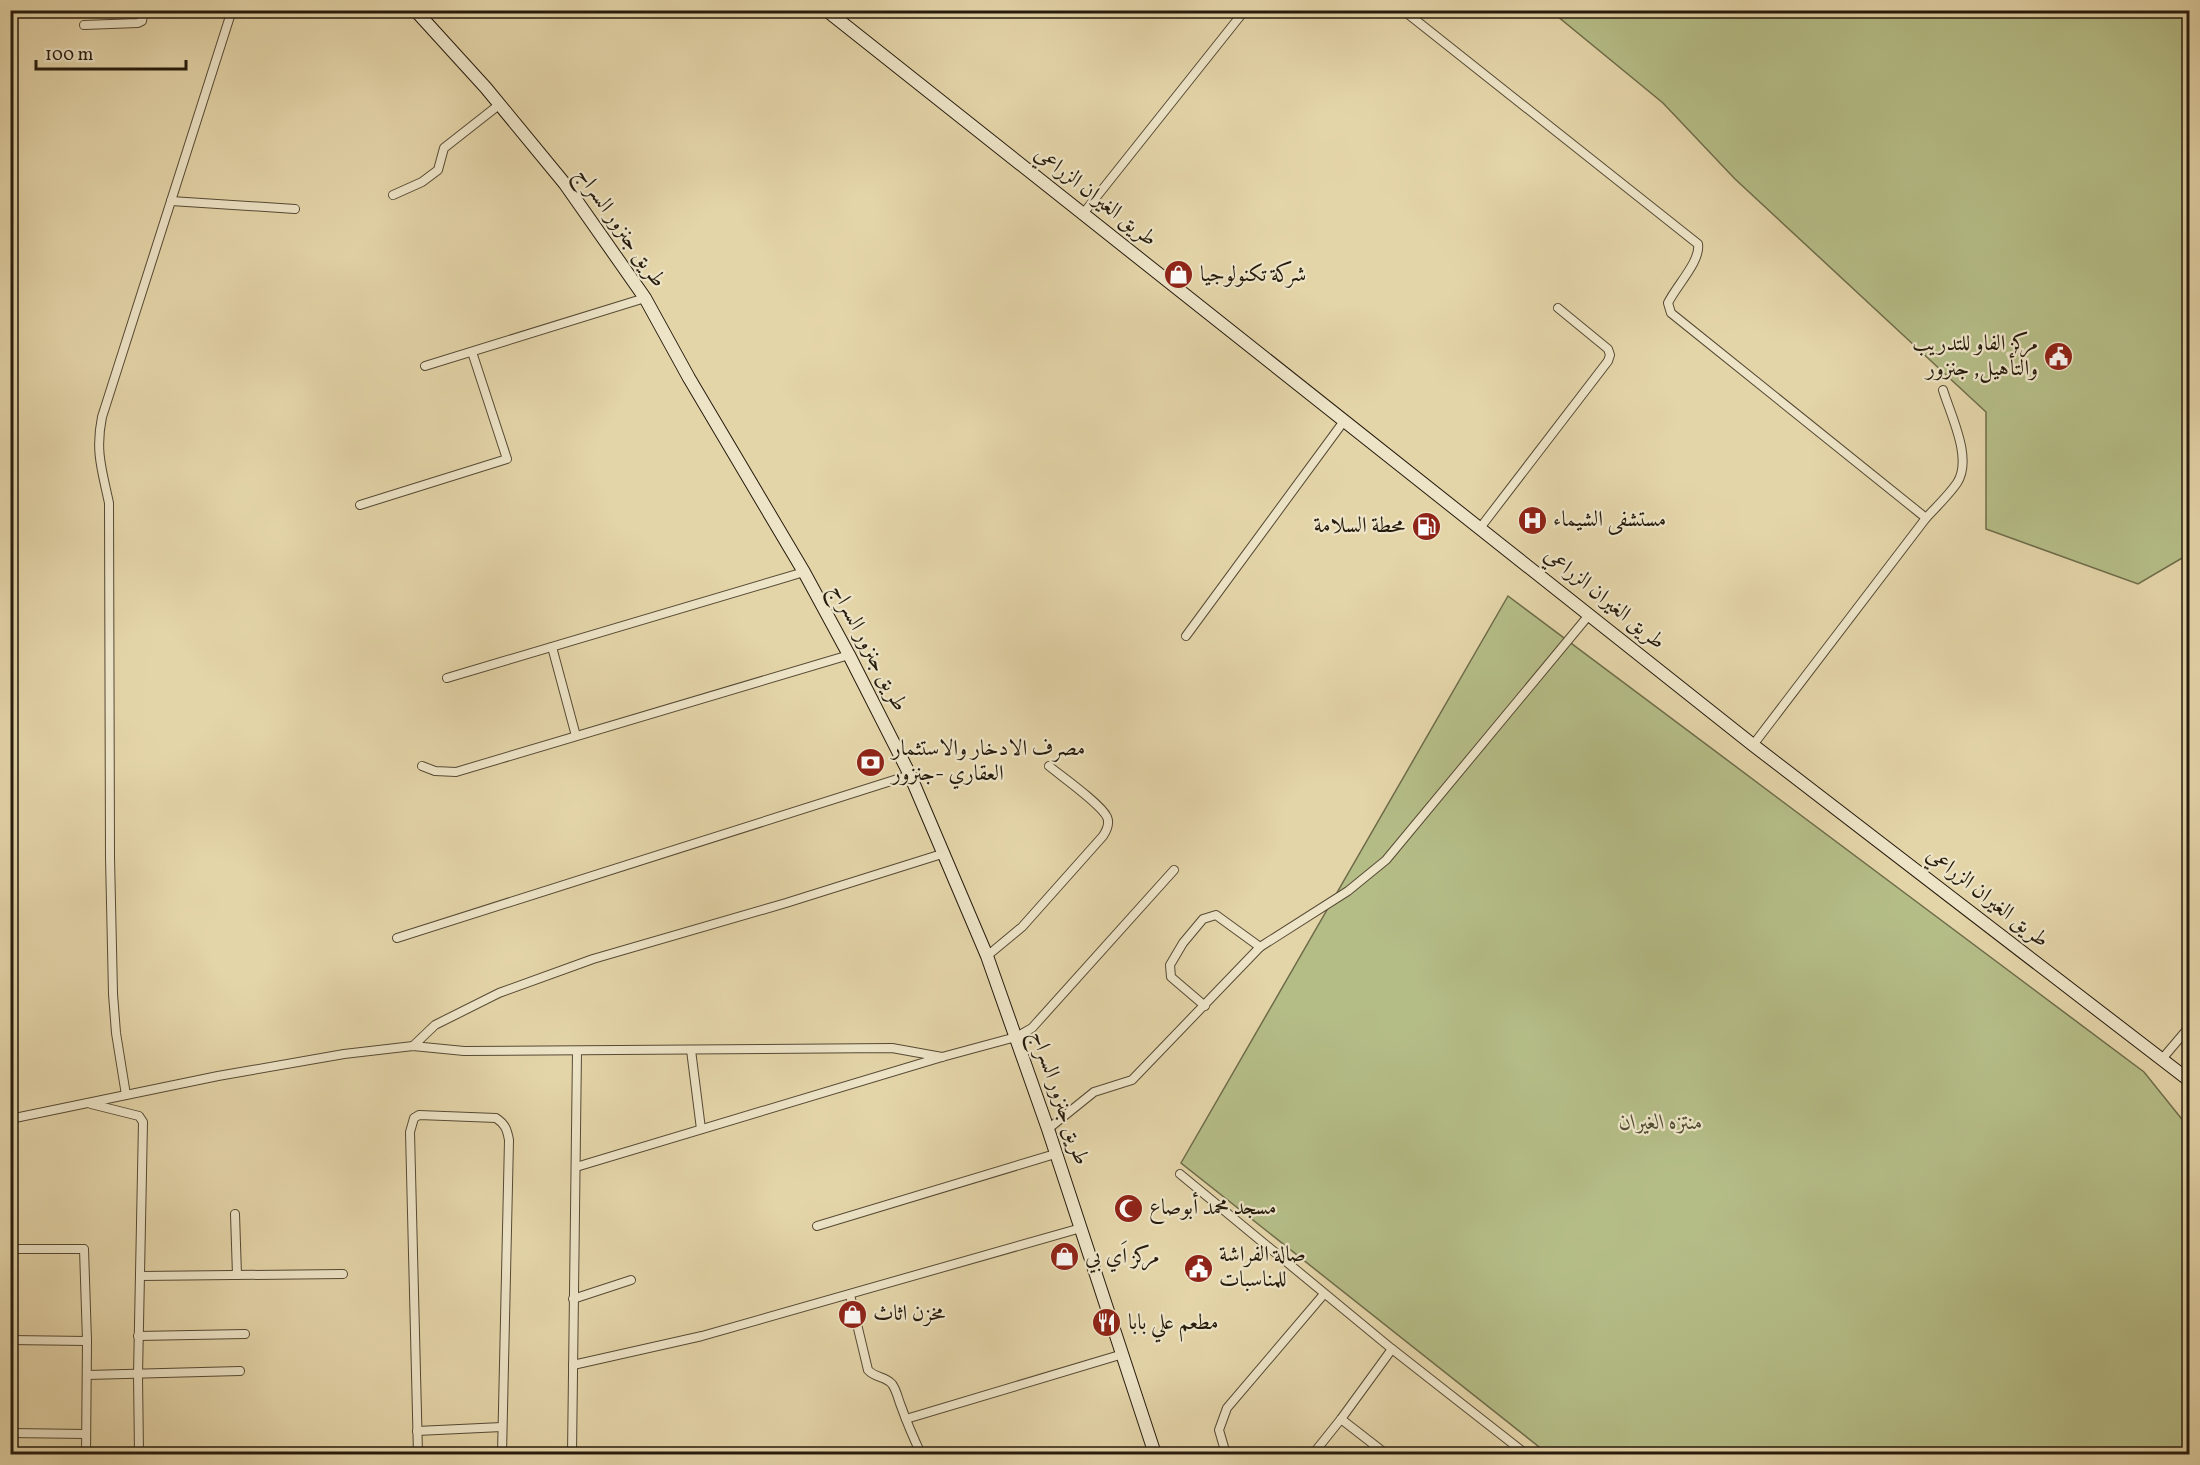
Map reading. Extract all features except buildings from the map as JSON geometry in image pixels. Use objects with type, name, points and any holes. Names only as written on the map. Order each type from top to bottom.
[{"type":"street","points":[[84,25],[138,23],[142,21],[144,10]]},
{"type":"street","points":[[126,1095],[116,1033],[111,914],[109,503],[100,466],[98,438],[102,417],[232,10]]},
{"type":"street","name":"طريق جنزور السراج","points":[[415,10],[500,104],[572,193],[645,298],[689,378],[804,572],[849,655],[910,775],[987,956],[1048,1129],[1155,1455]]},
{"type":"street","name":"طريق الغيران الزراعي","points":[[826,10],[1753,745],[2190,1081]]},
{"type":"street","points":[[1083,215],[1245,10]]},
{"type":"street","points":[[1403,10],[1698,244],[1700,251],[1696,259],[1668,303],[1671,313],[1926,518]]},
{"type":"street","points":[[393,195],[422,182],[438,170],[444,148],[500,104]]},
{"type":"street","points":[[171,201],[295,209]]},
{"type":"street","points":[[424,366],[645,298]]},
{"type":"street","points":[[1480,528],[1608,361],[1610,355],[1608,349],[1558,308]]},
{"type":"street","points":[[360,505],[507,459],[471,352]]},
{"type":"street","points":[[1753,745],[1926,518],[1957,483],[1964,469],[1964,455],[1943,390]]},
{"type":"street","points":[[1186,636],[1344,422]]},
{"type":"street","points":[[447,678],[804,572]]},
{"type":"street","points":[[1048,1129],[1094,1092],[1132,1080],[1260,947],[1348,891],[1386,860],[1589,615]]},
{"type":"street","points":[[552,646],[576,736]]},
{"type":"street","points":[[422,766],[435,771],[456,771],[849,655]]},
{"type":"street","points":[[987,956],[1023,927],[1108,828],[1107,818],[1100,809],[1048,766]]},
{"type":"street","points":[[397,938],[910,775]]},
{"type":"street","points":[[413,1047],[435,1025],[499,993],[593,959],[786,903],[945,853]]},
{"type":"street","points":[[576,1167],[1016,1037],[1032,1028],[1174,870]]},
{"type":"street","points":[[1205,1006],[1171,977],[1170,965],[1203,919],[1216,915],[1260,947]]},
{"type":"street","points":[[2162,1059],[2190,1026]]},
{"type":"street","points":[[10,1119],[219,1076],[344,1054],[413,1047],[464,1051],[892,1048],[942,1057]]},
{"type":"street","points":[[691,1050],[701,1129]]},
{"type":"street","points":[[572,1455],[577,1051]]},
{"type":"street","points":[[89,1104],[139,1116],[143,1122],[138,1336],[139,1455]]},
{"type":"street","points":[[418,1455],[410,1132],[414,1118],[419,1115],[496,1118],[507,1130],[509,1140],[502,1455]]},
{"type":"street","points":[[817,1226],[1055,1154]]},
{"type":"street","points":[[1180,1174],[1324,1294],[1526,1455]]},
{"type":"street","points":[[235,1214],[237,1275]]},
{"type":"street","points":[[573,1365],[702,1336],[1081,1228]]},
{"type":"street","points":[[10,1249],[84,1249],[87,1341],[86,1455]]},
{"type":"street","points":[[140,1276],[343,1274]]},
{"type":"street","points":[[573,1299],[632,1280]]},
{"type":"street","points":[[1226,1455],[1219,1430],[1227,1408],[1324,1294]]},
{"type":"street","points":[[850,1295],[868,1370],[873,1376],[883,1377],[896,1390],[921,1455]]},
{"type":"street","points":[[138,1336],[244,1334]]},
{"type":"street","points":[[10,1340],[87,1341]]},
{"type":"street","points":[[1313,1455],[1392,1349]]},
{"type":"street","points":[[906,1419],[1123,1354]]},
{"type":"street","points":[[87,1375],[240,1371]]},
{"type":"street","points":[[1341,1419],[1386,1455]]},
{"type":"street","points":[[417,1431],[502,1427]]},
{"type":"street","points":[[10,1433],[86,1434]]},
{"type":"green space","points":[[1551,11],[2189,11],[2189,554],[2138,584],[1986,529],[1986,412],[1735,179],[1663,103]]},
{"type":"green space","name":"منتزه الغيران","points":[[1508,596],[2144,1072],[2189,1128],[2189,1454],[1548,1454],[1181,1163]]},
{"type":"place","name":"شركة تكنولوجيا","points":[[1179,275]]},
{"type":"place","name":"مركز الفاو للتدريب والتأهيل, جنزور","points":[[2059,357]]},
{"type":"place","name":"مستشفى الشيماء","points":[[1532,520]]},
{"type":"place","name":"محطة السلامة","points":[[1426,526]]},
{"type":"place","name":"مصرف الادخار والاستثمار العقاري -جنزور","points":[[871,762]]},
{"type":"place","name":"مسجد محمد أبوصاع","points":[[1128,1208]]},
{"type":"place","name":"مركز اَي بي","points":[[1064,1257]]},
{"type":"place","name":"صالة الفراشة للمناسبات","points":[[1198,1268]]},
{"type":"place","name":"مخزن اثاث","points":[[852,1314]]},
{"type":"place","name":"مطعم علي بابا","points":[[1107,1323]]}]
